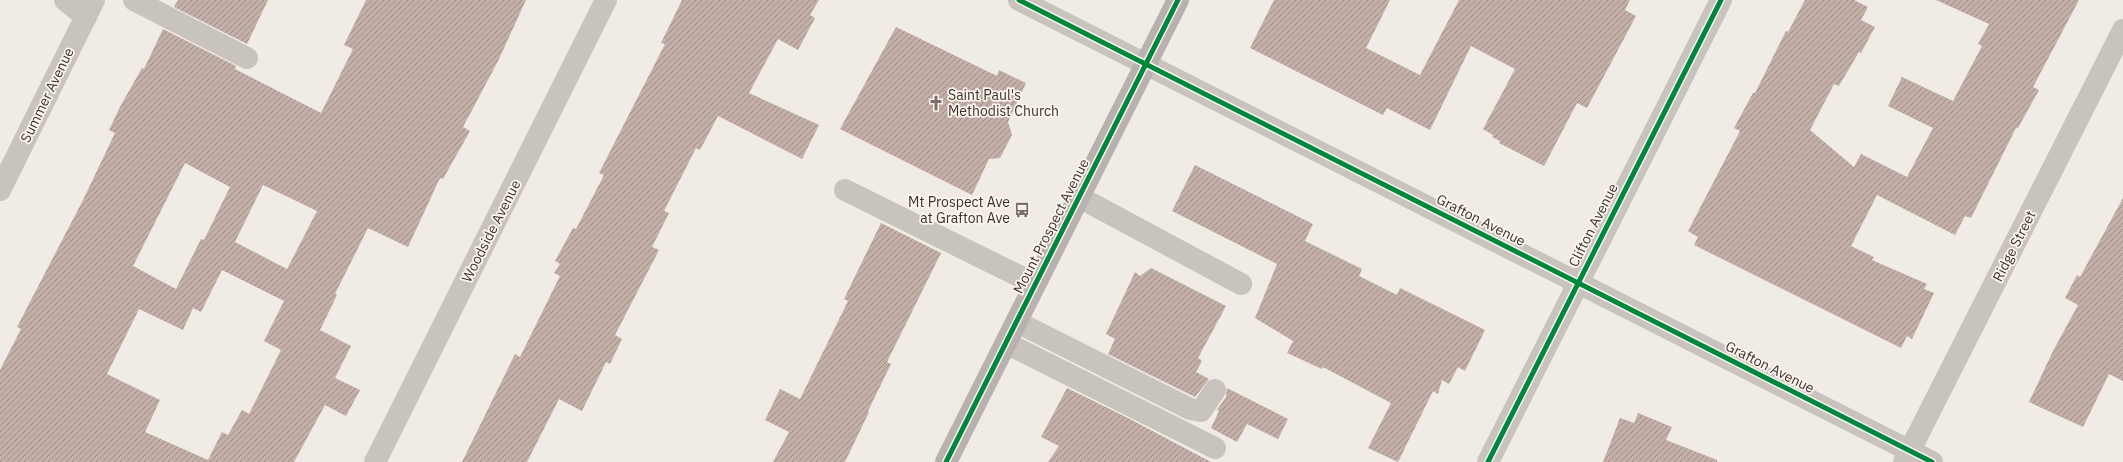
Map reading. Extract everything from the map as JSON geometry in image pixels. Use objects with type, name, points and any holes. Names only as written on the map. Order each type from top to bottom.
[{"type":"main road","name":"Mount Prospect Avenue","points":[[946,462],[1178,0]]},
{"type":"street","points":[[65,0],[90,8]]},
{"type":"street","points":[[134,0],[247,58]]},
{"type":"street","name":"Woodside Avenue","points":[[375,462],[606,0]]},
{"type":"street","name":"Grafton Avenue","points":[[1019,0],[1578,282],[1907,457],[1932,462]]},
{"type":"street","name":"Clifton Avenue","points":[[1488,462],[1721,0]]},
{"type":"street","name":"Summer Avenue","points":[[0,190],[90,8]]},
{"type":"street","name":"Ridge Street","points":[[1907,457],[2123,30]]},
{"type":"street","points":[[845,190],[1036,284]]},
{"type":"street","points":[[1079,197],[1241,284]]},
{"type":"street","points":[[1016,322],[1190,409],[1201,411],[1215,390]]},
{"type":"street","points":[[1006,343],[1215,448]]},
{"type":"building","points":[[178,0],[268,0],[247,44],[174,7]]},
{"type":"building","points":[[366,0],[526,0],[498,61],[463,127],[470,131],[443,179],[440,178],[408,247],[368,228],[335,294],[337,295],[320,330],[351,346],[335,378],[360,390],[346,416],[325,405],[294,462],[0,462],[0,370],[21,329],[17,327],[83,200],[115,133],[109,130],[142,68],[144,69],[163,29],[236,66],[235,69],[321,113],[353,49],[344,45]],"holes":[[[185,163],[230,187],[204,240],[201,239],[176,289],[133,266]],[[263,185],[317,211],[287,269],[235,242]],[[222,270],[284,301],[264,341],[281,350],[249,414],[242,410],[228,435],[222,432],[208,460],[145,432],[160,400],[107,374],[139,309],[183,330],[193,308],[201,312]]]},
{"type":"building","points":[[682,0],[819,0],[810,15],[815,18],[798,50],[778,39],[749,93],[819,125],[802,159],[718,116],[700,150],[696,148],[664,211],[669,213],[652,247],[659,250],[615,335],[622,339],[610,364],[606,362],[582,411],[559,399],[527,462],[462,462],[515,354],[520,357],[560,276],[554,273],[560,264],[555,261],[573,228],[576,229],[604,175],[599,173],[665,44],[661,43]]},
{"type":"building","points":[[1274,0],[1390,0],[1366,48],[1420,75],[1459,0],[1630,0],[1625,10],[1636,16],[1587,108],[1577,103],[1544,166],[1499,143],[1500,141],[1492,137],[1493,135],[1483,129],[1515,69],[1471,46],[1430,130],[1387,108],[1383,115],[1250,48]]},
{"type":"building","points":[[1805,0],[1854,0],[1868,7],[1861,20],[1875,27],[1861,53],[1859,52],[1839,86],[1834,84],[1810,130],[1854,167],[1861,154],[1907,177],[1933,128],[1888,106],[1902,77],[1953,101],[1982,46],[1978,44],[1989,24],[1936,0],[2079,0],[2033,87],[2039,90],[2018,128],[2016,128],[1971,218],[1965,216],[1955,235],[1877,195],[1851,246],[1874,257],[1872,260],[1927,284],[1924,289],[1934,293],[1912,339],[1907,336],[1901,348],[1694,245],[1698,237],[1688,231],[1740,131],[1734,128],[1753,93],[1755,93],[1786,31],[1788,32]]},
{"type":"building","name":"Saint Paul's Methodist Church","points":[[896,27],[997,76],[999,70],[1026,83],[1008,122],[1012,135],[1000,158],[989,159],[972,195],[840,129]]},
{"type":"building","points":[[1195,165],[1313,224],[1305,241],[1362,269],[1359,276],[1397,295],[1400,288],[1485,330],[1465,371],[1458,367],[1449,384],[1442,380],[1438,394],[1433,391],[1398,462],[1368,448],[1391,403],[1323,367],[1322,369],[1287,353],[1293,341],[1255,318],[1277,264],[1172,211]]},
{"type":"building","points":[[2123,198],[2123,381],[2109,374],[2083,427],[2029,402],[2053,351],[2078,305],[2065,298],[2077,275],[2080,277]]},
{"type":"building","points":[[881,223],[941,253],[887,362],[891,364],[845,462],[773,462],[789,432],[765,420],[780,389],[800,399],[848,301],[844,299]]},
{"type":"building","points":[[1151,268],[1226,306],[1198,358],[1202,361],[1196,372],[1209,379],[1195,397],[1108,354],[1115,339],[1106,334],[1135,272],[1140,276]]},
{"type":"building","points":[[1067,388],[1211,462],[1048,462],[1059,446],[1041,437]]},
{"type":"building","points":[[1227,388],[1288,419],[1278,439],[1247,424],[1237,442],[1211,428],[1219,411],[1217,410],[1226,397]]},
{"type":"building","points":[[1638,413],[1672,427],[1666,440],[1717,460],[1717,462],[1603,462],[1620,418],[1634,423]]},
{"type":"cycle path","points":[[1019,0],[1932,462]]},
{"type":"cycle path","points":[[946,462],[1178,0]]},
{"type":"cycle path","points":[[1488,462],[1721,0]]},
{"type":"place","name":"Saint Paul's Methodist Church","points":[[936,103]]},
{"type":"place","name":"Mt Prospect Ave at Grafton Ave","points":[[1022,210]]}]
